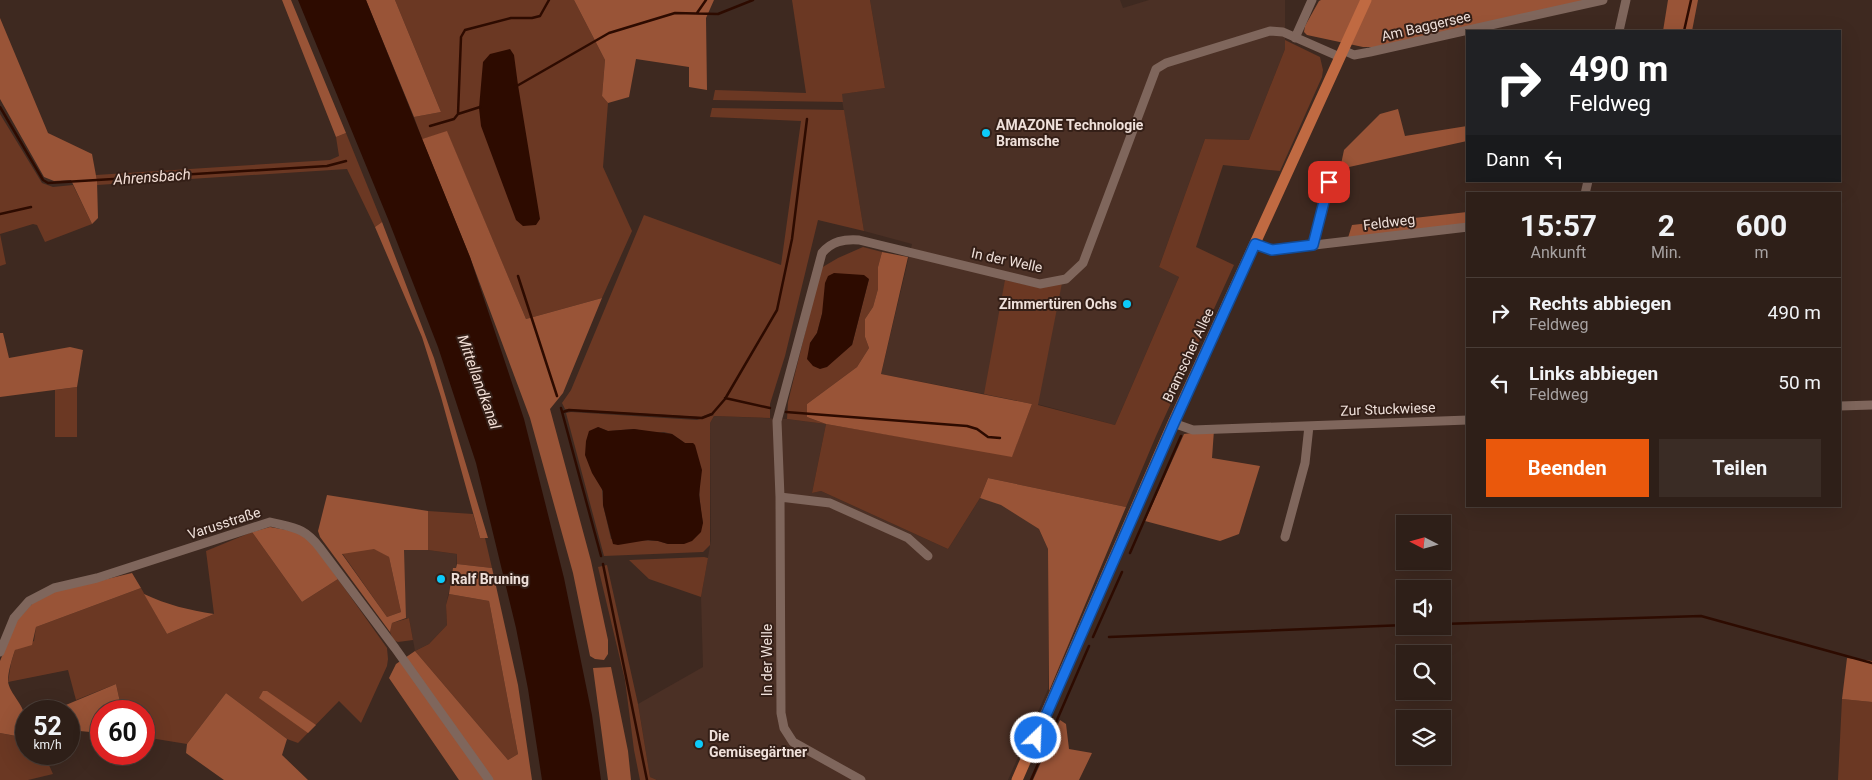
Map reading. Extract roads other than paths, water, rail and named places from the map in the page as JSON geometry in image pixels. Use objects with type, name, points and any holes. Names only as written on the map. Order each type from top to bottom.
[{"type":"main road","name":"Bramscher Allee","points":[[1017,780],[1174,423],[1366,0]]},
{"type":"street","points":[[1295,38],[1312,0]]},
{"type":"street","name":"Am Baggersee","points":[[1468,30],[1602,0]]},
{"type":"street","points":[[1619,30],[1626,0]]},
{"type":"street","name":"Am Baggersee","points":[[1342,54],[1354,55],[1370,52],[1466,30]]},
{"type":"street","name":"In der Welle","points":[[861,780],[794,742],[784,728],[781,713],[780,497],[777,420],[822,253],[827,247],[846,239],[859,240],[1040,284],[1066,279],[1083,263],[1156,69],[1166,63],[1270,31],[1283,32],[1342,54]]},
{"type":"street","points":[[1313,245],[1329,182]]},
{"type":"street","name":"Feldweg","points":[[1255,244],[1272,250],[1466,227]]},
{"type":"street","points":[[1841,406],[1872,405]]},
{"type":"street","name":"Zur Stuckwiese","points":[[1174,423],[1193,430],[1466,420]]},
{"type":"street","points":[[1285,537],[1305,463],[1309,426]]},
{"type":"street","points":[[780,497],[830,503],[908,538],[928,556]]},
{"type":"street","name":"Varusstraße","points":[[0,652],[14,618],[29,602],[54,588],[97,578],[270,522],[297,528],[310,536],[320,548],[395,648],[489,780]]},
{"type":"water","name":"Mittellandkanal","points":[[298,0],[366,0],[470,257],[524,419],[564,578],[592,715],[601,780],[542,780],[528,689],[516,628],[476,463],[438,347],[388,219]]},
{"type":"water","points":[[510,49],[514,55],[540,219],[536,225],[523,226],[516,220],[481,126],[479,108],[483,62],[490,54]]},
{"type":"water","points":[[834,273],[864,275],[869,279],[852,345],[827,367],[820,369],[813,366],[807,359],[810,343],[817,333],[822,314],[825,283],[828,276]]},
{"type":"water","points":[[598,427],[608,431],[634,429],[672,434],[685,443],[693,443],[695,445],[702,470],[699,495],[703,523],[701,532],[692,541],[684,544],[668,544],[648,540],[618,545],[613,544],[603,505],[603,491],[592,473],[585,455],[589,431]]},
{"type":"waterway","name":"Ahrensbach","points":[[430,126],[454,119],[458,114],[461,37],[465,30],[511,18],[540,16],[549,0]]},
{"type":"waterway","points":[[697,13],[706,0]]},
{"type":"waterway","points":[[515,87],[609,33],[675,13],[718,14],[753,0]]},
{"type":"waterway","points":[[1684,30],[1691,0]]},
{"type":"waterway","name":"Ahrensbach","points":[[0,107],[43,180],[48,183],[327,166],[346,161]]},
{"type":"waterway","points":[[458,114],[480,107]]},
{"type":"waterway","points":[[563,412],[569,410],[702,418],[712,414],[725,399],[777,310],[792,239],[807,119]]},
{"type":"waterway","points":[[0,214],[31,207]]},
{"type":"waterway","points":[[518,276],[557,396]]},
{"type":"waterway","points":[[725,398],[770,408]]},
{"type":"waterway","points":[[561,408],[601,556]]},
{"type":"waterway","points":[[786,412],[967,426],[977,429],[988,437],[1000,438]]},
{"type":"waterway","points":[[1130,553],[1181,436]]},
{"type":"waterway","points":[[603,564],[647,780]]},
{"type":"waterway","points":[[1093,637],[1122,572]]},
{"type":"waterway","points":[[1451,624],[1701,616],[1872,663]]},
{"type":"waterway","points":[[1109,637],[1396,625]]},
{"type":"waterway","points":[[1031,780],[1089,646]]},
{"type":"place","name":"AMAZONE Technologie Bramsche","points":[[986,133]]},
{"type":"place","name":"Zimmertüren Ochs","points":[[1127,304]]},
{"type":"place","name":"Ralf Bruning","points":[[441,579]]},
{"type":"place","name":"Die Gemüsegärtner","points":[[699,744]]}]
